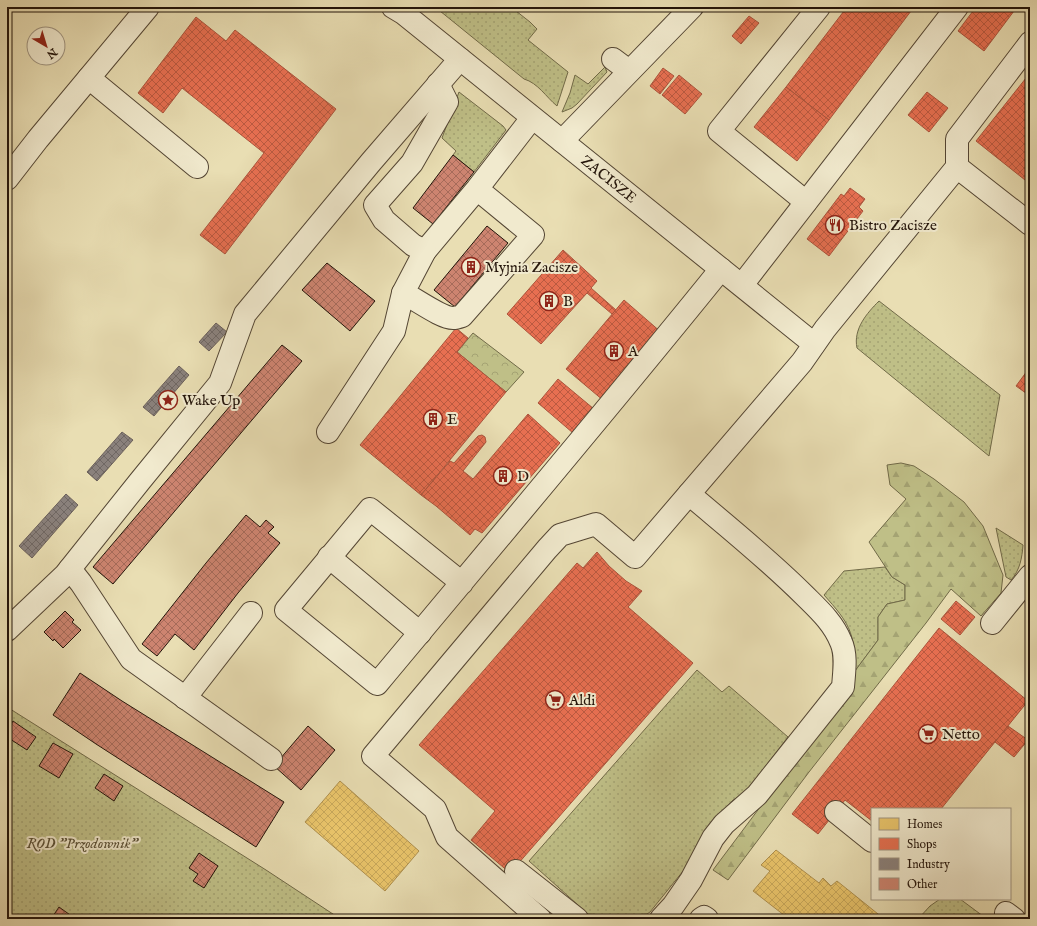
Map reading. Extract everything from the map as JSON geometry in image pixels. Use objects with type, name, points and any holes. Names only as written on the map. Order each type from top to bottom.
[{"type":"street","points":[[7,179],[148,7]]},
{"type":"street","points":[[562,141],[621,65],[692,7]]},
{"type":"street","points":[[806,202],[719,131],[819,7]]},
{"type":"street","points":[[742,285],[957,7]]},
{"type":"street","name":"ZACISZE","points":[[406,11],[460,59],[532,118],[814,344]]},
{"type":"street","points":[[540,919],[447,837],[436,809],[373,756],[560,535],[596,524],[635,557],[802,362],[814,344],[957,167],[957,139],[1030,43]]},
{"type":"street","points":[[7,630],[70,569],[140,480],[220,383],[245,314],[371,162],[460,59]]},
{"type":"street","points":[[89,78],[197,167]]},
{"type":"street","points":[[425,251],[413,245],[384,220],[375,205],[412,162],[447,102],[438,84]]},
{"type":"street","points":[[328,432],[394,331],[403,292],[425,251],[477,189],[532,118]]},
{"type":"street","points":[[957,167],[1030,224]]},
{"type":"street","points":[[403,292],[435,312],[452,318],[462,316],[533,235],[513,217],[477,189]]},
{"type":"street","points":[[462,583],[370,509],[286,610],[377,684],[462,583],[721,269]]},
{"type":"street","points":[[661,919],[673,906],[691,880],[720,829],[757,795],[843,687],[845,666],[842,644],[828,619],[789,580],[689,494]]},
{"type":"street","points":[[329,558],[420,633]]},
{"type":"street","points":[[70,569],[81,583],[131,659],[271,759]]},
{"type":"street","points":[[992,623],[1030,576]]},
{"type":"street","points":[[185,698],[251,613]]},
{"type":"street","points":[[836,812],[871,840]]},
{"type":"street","points":[[516,871],[577,919]]},
{"type":"street","points":[[701,919],[704,917],[707,919]]},
{"type":"green space","points":[[440,7],[511,7],[530,22],[537,29],[528,40],[568,72],[557,106],[538,87],[524,79],[440,11]]},
{"type":"green space","points":[[605,67],[607,72],[577,104],[562,112],[570,93],[575,75],[588,84]]},
{"type":"green space","points":[[459,92],[503,126],[506,130],[474,172],[453,155],[456,151],[442,138]]},
{"type":"green space","points":[[879,301],[1000,395],[989,456],[857,348],[856,341],[859,328],[866,316]]},
{"type":"green space","points":[[473,333],[524,372],[506,392],[457,352]]},
{"type":"green space","points":[[901,463],[914,466],[964,502],[983,526],[1003,575],[1001,593],[981,616],[951,589],[809,772],[728,880],[713,870],[850,687],[855,671],[878,640],[878,617],[887,604],[905,600],[905,585],[892,577],[869,542],[906,499],[890,485],[887,465]]},
{"type":"green space","points":[[996,528],[1023,545],[1020,564],[1017,572],[1011,580],[1006,577]]},
{"type":"green space","points":[[885,567],[892,577],[905,585],[905,600],[887,604],[878,617],[878,640],[855,671],[854,647],[849,629],[845,621],[824,595],[844,571]]},
{"type":"green space","points":[[697,670],[722,692],[729,686],[788,737],[744,794],[733,800],[712,823],[692,860],[650,912],[647,914],[619,916],[588,914],[529,861]]},
{"type":"green space","name":"ROD \"Przodownik\"","points":[[7,707],[266,870],[339,918],[7,919]]},
{"type":"green space","points":[[939,900],[961,900],[987,919],[918,919],[930,906]]},
{"type":"building: Homes","points":[[340,781],[419,851],[385,891],[305,822]]},
{"type":"building: Homes","points":[[776,850],[819,883],[823,878],[831,886],[837,881],[883,918],[789,919],[753,891],[770,871],[761,865]]},
{"type":"building: Shops","points":[[847,7],[914,7],[829,120],[786,87]]},
{"type":"building: Shops","points":[[976,7],[1017,7],[984,51],[958,31]]},
{"type":"building: Shops","points":[[749,16],[759,23],[741,44],[732,36]]},
{"type":"building: Shops","points":[[196,17],[226,41],[235,30],[336,109],[225,254],[200,235],[264,153],[182,88],[163,113],[138,93]]},
{"type":"building: Shops","points":[[663,68],[674,76],[660,94],[650,86]]},
{"type":"building: Shops","points":[[1030,73],[1030,184],[976,141]]},
{"type":"building: Shops","points":[[679,75],[702,94],[685,114],[662,95]]},
{"type":"building: Shops","points":[[786,87],[829,120],[797,161],[754,127]]},
{"type":"building: Shops","points":[[927,92],[948,108],[929,132],[908,115]]},
{"type":"building: Shops","name":"Bistro Zacisze","points":[[850,188],[865,199],[859,207],[863,211],[829,256],[807,239],[841,194],[844,196]]},
{"type":"building: Shops","name":"B","points":[[563,250],[597,281],[591,288],[616,310],[612,314],[587,293],[541,344],[507,314]]},
{"type":"building: Shops","name":"A","points":[[624,300],[662,333],[604,401],[566,369]]},
{"type":"building: Shops","name":"E","points":[[456,328],[468,338],[457,352],[506,392],[421,495],[360,445]]},
{"type":"building: Shops","points":[[1030,367],[1030,396],[1016,386]]},
{"type":"building: Shops","points":[[558,379],[594,409],[573,433],[538,403]]},
{"type":"building: Shops","name":"D","points":[[528,414],[560,443],[482,533],[475,529],[470,535],[421,495],[450,461],[454,463],[478,436],[482,435],[485,437],[486,442],[463,471],[473,479]]},
{"type":"building: Shops","points":[[597,552],[609,566],[626,581],[642,591],[628,607],[693,663],[510,873],[471,840],[495,811],[419,745],[577,563],[583,568]]},
{"type":"building: Shops","points":[[956,601],[975,617],[960,635],[941,619]]},
{"type":"building: Shops","name":"Netto","points":[[939,628],[1028,701],[942,808],[871,808],[871,820],[845,800],[818,834],[792,814]]},
{"type":"building: Shops","points":[[1008,726],[1028,740],[1014,757],[995,742]]},
{"type":"building: Industry","points":[[216,323],[227,332],[209,351],[199,342]]},
{"type":"building: Industry","points":[[179,366],[189,375],[154,416],[143,407]]},
{"type":"building: Industry","points":[[122,432],[133,440],[97,481],[87,472]]},
{"type":"building: Industry","points":[[66,494],[78,505],[32,558],[19,546]]},
{"type":"building: Other","points":[[453,155],[474,172],[433,224],[413,208]]},
{"type":"building: Other","name":"Myjnia Zacisze","points":[[487,226],[508,243],[455,307],[434,290]]},
{"type":"building: Other","points":[[327,263],[375,301],[350,331],[302,290]]},
{"type":"building: Other","points":[[282,345],[302,361],[113,584],[93,567]]},
{"type":"building: Other","points":[[246,515],[260,527],[266,520],[274,527],[268,533],[280,543],[238,593],[194,650],[175,634],[157,656],[142,644]]},
{"type":"building: Other","points":[[65,611],[74,620],[72,622],[81,630],[63,648],[44,632]]},
{"type":"building: Other","points":[[80,673],[122,701],[284,802],[256,847],[53,715]]},
{"type":"building: Other","points":[[13,721],[36,737],[27,750],[7,737],[7,731]]},
{"type":"building: Other","points":[[308,726],[335,750],[301,790],[274,766]]},
{"type":"building: Other","points":[[53,743],[73,754],[59,778],[39,766]]},
{"type":"building: Other","points":[[104,774],[123,786],[114,801],[95,788]]},
{"type":"building: Other","points":[[199,853],[218,866],[204,888],[193,881],[198,874],[189,868]]},
{"type":"building: Other","points":[[59,907],[73,917],[72,919],[51,919]]},
{"type":"place","name":"Bistro Zacisze","points":[[835,225]]},
{"type":"place","name":"Myjnia Zacisze","points":[[471,267]]},
{"type":"place","name":"B","points":[[549,301]]},
{"type":"place","name":"A","points":[[614,351]]},
{"type":"place","name":"Wake Up","points":[[168,400]]},
{"type":"place","name":"E","points":[[433,419]]},
{"type":"place","name":"D","points":[[503,476]]},
{"type":"place","name":"Aldi","points":[[555,700]]},
{"type":"place","name":"Netto","points":[[928,734]]}]
